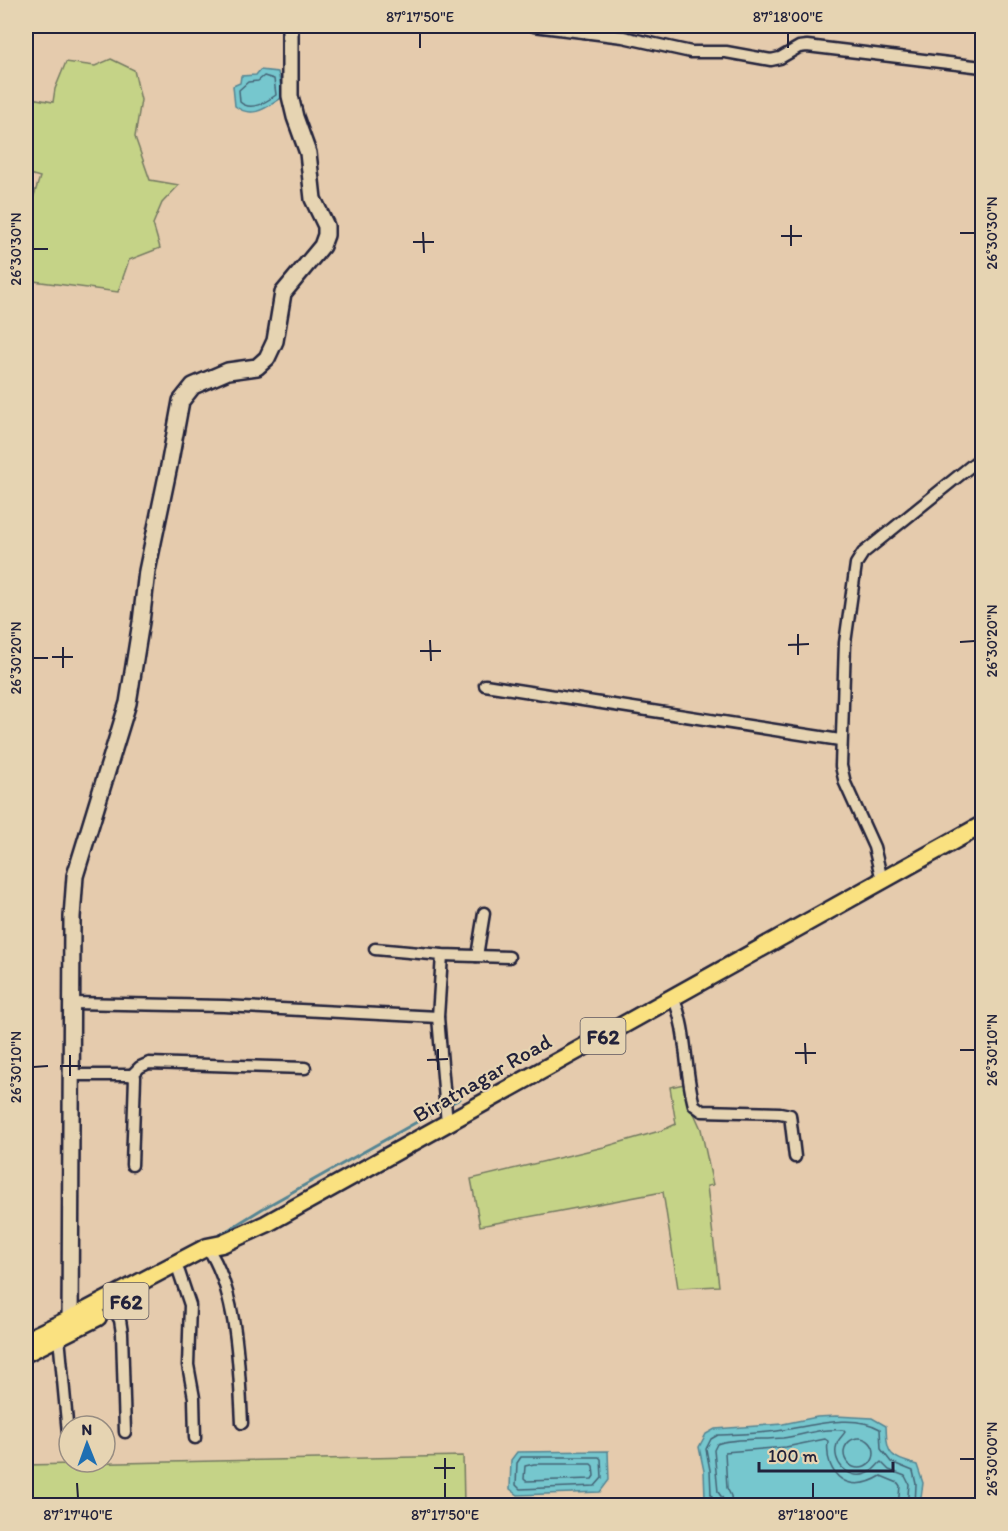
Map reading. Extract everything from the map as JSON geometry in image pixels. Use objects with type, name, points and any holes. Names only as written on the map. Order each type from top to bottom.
[{"type":"main road","name":"Biratnagar Road","points":[[26,1353],[214,1249],[266,1224],[982,825]]},
{"type":"main road","name":"Biratnagar Road","points":[[26,1340],[66,1329],[113,1308],[179,1272],[214,1249]]},
{"type":"street","points":[[68,1414],[66,1329],[75,876],[128,703],[147,570],[181,401],[193,386],[228,371],[257,367],[267,357],[275,341],[283,293],[322,246],[326,235],[326,226],[313,199],[308,153],[290,96],[290,26]]},
{"type":"street","points":[[534,26],[623,37],[691,52],[726,52],[771,60],[780,58],[799,46],[807,46],[982,67]]},
{"type":"street","points":[[882,880],[874,848],[845,783],[841,766],[840,740],[845,643],[856,564],[863,553],[982,457]]},
{"type":"street","points":[[485,686],[840,740]]},
{"type":"street","points":[[477,956],[484,913]]},
{"type":"street","points":[[375,950],[509,957]]},
{"type":"street","points":[[442,955],[438,1017],[447,1124]]},
{"type":"street","points":[[673,997],[680,1012],[694,1105],[702,1111],[790,1115],[795,1157]]},
{"type":"street","points":[[72,1003],[224,1006],[438,1017]]},
{"type":"street","points":[[71,1075],[132,1075],[140,1067],[149,1063],[305,1068]]},
{"type":"street","points":[[132,1075],[135,1079],[132,1165]]},
{"type":"street","points":[[214,1249],[232,1318],[239,1365],[242,1423]]},
{"type":"street","points":[[179,1272],[190,1305],[188,1365],[194,1398],[195,1438]]},
{"type":"street","points":[[113,1308],[120,1320],[122,1333],[125,1432]]},
{"type":"green space","points":[[111,59],[134,70],[141,100],[135,137],[150,180],[179,185],[162,203],[153,224],[160,248],[129,260],[118,292],[26,280],[26,220],[40,177],[26,173],[26,97],[53,102],[55,89],[66,62],[95,66]]},
{"type":"green space","points":[[689,1083],[694,1105],[693,1111],[701,1129],[713,1185],[707,1186],[719,1286],[678,1288],[663,1192],[480,1226],[471,1179],[604,1147],[663,1130],[676,1124],[670,1087]]},
{"type":"green space","points":[[463,1456],[464,1505],[26,1505],[26,1465],[57,1464],[57,1474],[117,1474],[117,1463]]},
{"type":"water","points":[[260,70],[278,72],[283,97],[254,112],[242,110],[235,106],[233,86],[240,83],[241,76],[256,75]]},
{"type":"water","points":[[817,1417],[872,1418],[886,1426],[887,1443],[891,1453],[900,1460],[917,1465],[923,1483],[920,1505],[712,1506],[705,1497],[704,1471],[699,1447],[706,1434],[715,1429],[783,1424]]},
{"type":"water","points":[[608,1451],[609,1480],[600,1492],[518,1495],[510,1489],[511,1460],[517,1452]]},
{"type":"waterway","points":[[450,1104],[460,1099]]},
{"type":"waterway","points":[[215,1238],[440,1109]]}]
